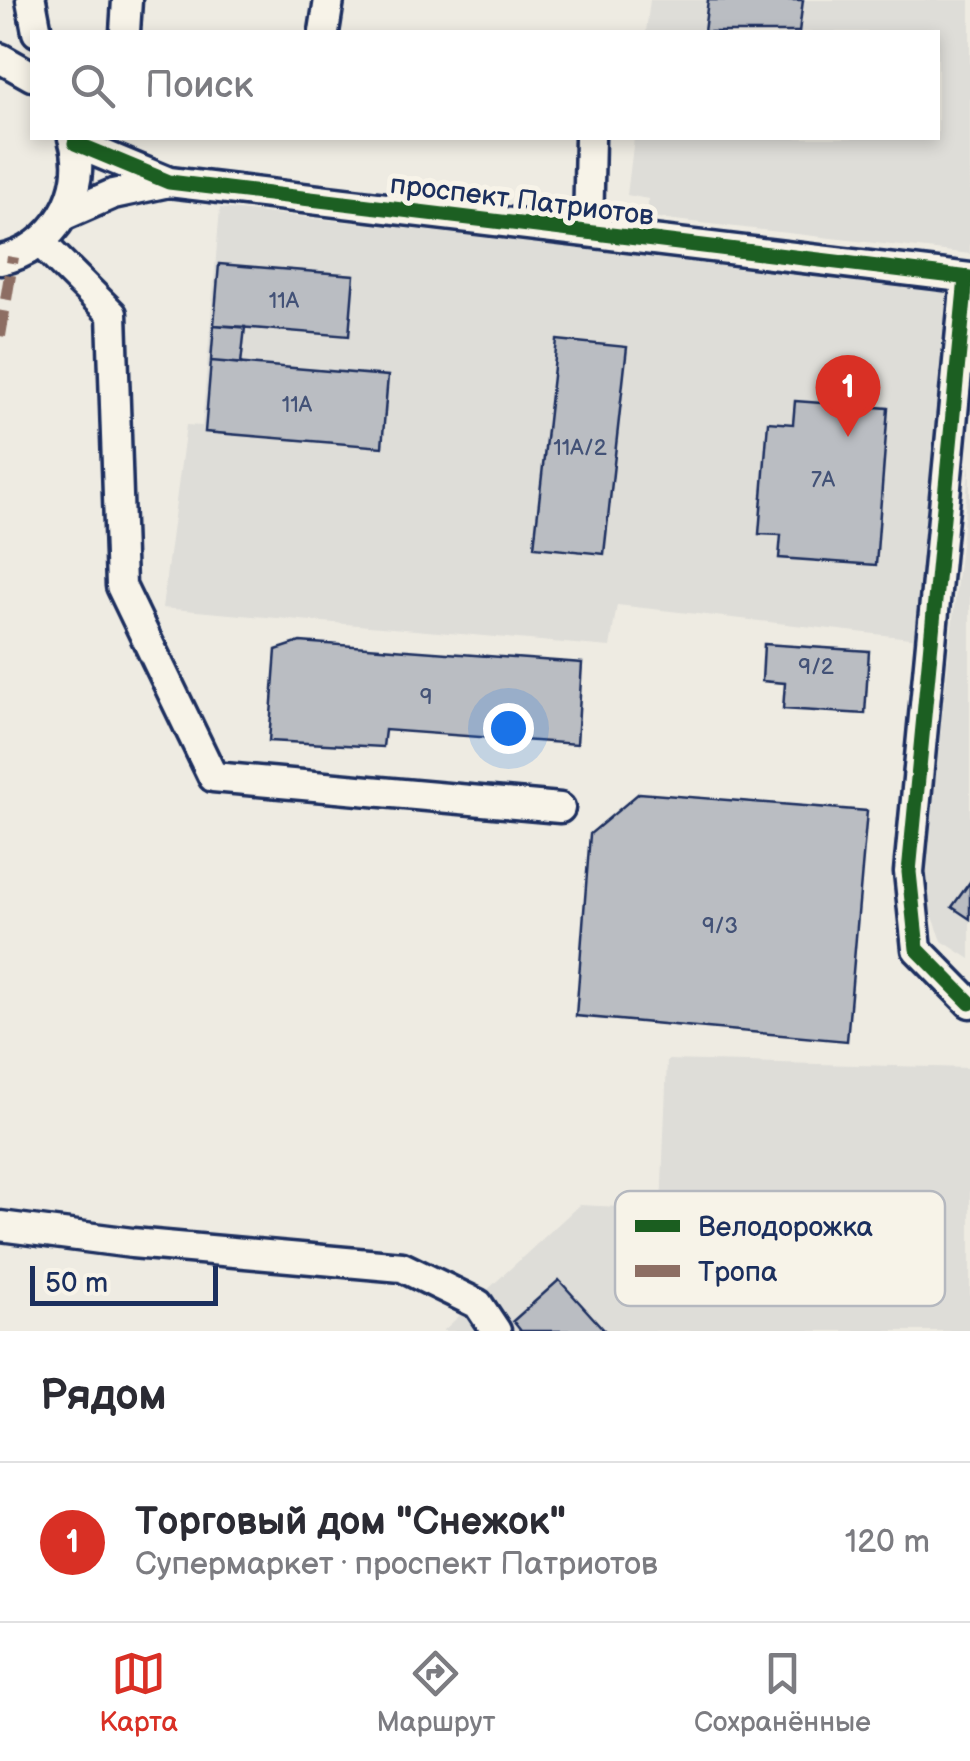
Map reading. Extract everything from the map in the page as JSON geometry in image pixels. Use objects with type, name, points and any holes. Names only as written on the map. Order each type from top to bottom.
[{"type":"street","points":[[32,0],[37,30]]},
{"type":"street","points":[[124,30],[127,0]]},
{"type":"street","points":[[324,30],[329,0]]},
{"type":"street","points":[[0,58],[30,75]]},
{"type":"street","points":[[0,260],[41,243],[64,215],[76,176],[77,140]]},
{"type":"street","name":"проспект Патриотов","points":[[79,140],[168,182],[968,278]]},
{"type":"street","points":[[588,232],[590,140]]},
{"type":"street","name":"проспект Патриотов","points":[[64,215],[113,194],[168,182]]},
{"type":"street","points":[[41,243],[112,314],[120,586],[213,777],[560,808]]},
{"type":"street","points":[[968,278],[910,872],[917,949],[970,1003]]},
{"type":"street","points":[[0,1226],[132,1244],[402,1267],[478,1304],[496,1331]]},
{"type":"shaded area","points":[[650,0],[970,0],[970,254],[648,217],[648,199],[627,195],[634,140],[940,140],[940,30],[646,30]]},
{"type":"shaded area","points":[[220,208],[952,289],[919,639],[617,605],[610,647],[162,608],[186,425],[202,426]]},
{"type":"shaded area","points":[[970,463],[970,959],[942,941],[923,890]]},
{"type":"shaded area","points":[[667,1060],[970,1068],[970,1331],[443,1331],[579,1205],[615,1207],[615,1306],[945,1306],[945,1191],[662,1191]]},
{"type":"building","points":[[708,0],[803,0],[799,30],[704,30]]},
{"type":"building","points":[[219,264],[354,275],[349,336],[214,325]]},
{"type":"building","points":[[214,325],[245,327],[241,364],[211,361]]},
{"type":"building","points":[[557,340],[627,347],[604,554],[534,547]]},
{"type":"building","points":[[211,361],[388,376],[382,447],[205,432]]},
{"type":"building","points":[[795,401],[888,408],[876,565],[779,558],[781,535],[759,534],[768,422],[793,424]]},
{"type":"building","points":[[300,642],[582,663],[577,744],[385,730],[383,747],[269,741],[276,650]]},
{"type":"building","points":[[764,644],[869,651],[865,714],[783,709],[785,683],[762,681]]},
{"type":"building","points":[[639,793],[867,811],[847,1041],[576,1016],[590,834]]},
{"type":"building","points":[[970,882],[970,919],[952,907]]},
{"type":"building","points":[[559,1280],[605,1331],[521,1331],[513,1321]]},
{"type":"marked path","points":[[0,336],[13,257]]},
{"type":"cycle path","points":[[75,143],[169,182],[970,278]]},
{"type":"cycle path","points":[[966,278],[909,872],[917,949],[970,1003]]},
{"type":"place","name":"Торговый дом \"Снежок\"","points":[[848,437]]}]
